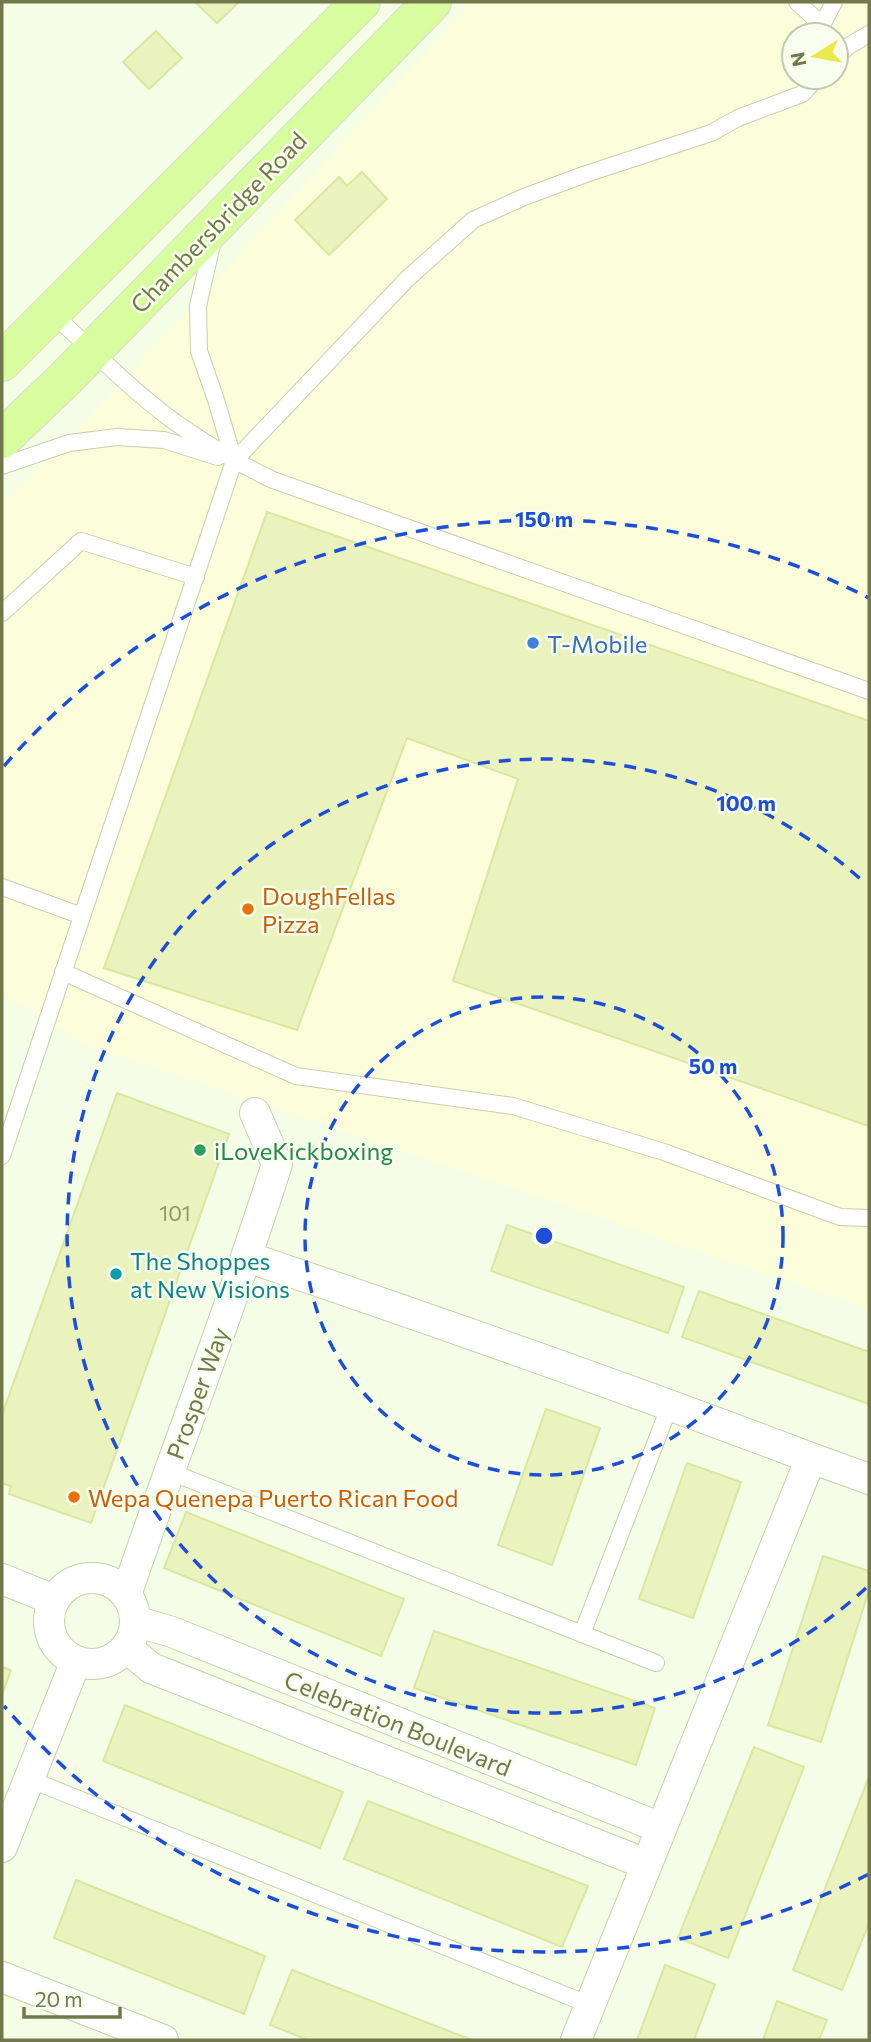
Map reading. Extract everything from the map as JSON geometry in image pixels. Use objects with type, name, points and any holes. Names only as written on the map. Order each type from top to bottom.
[{"type":"main road","points":[[2,362],[361,2]]},
{"type":"main road","name":"Chambersbridge Road","points":[[2,439],[93,351],[432,2]]},
{"type":"street","name":"Prosper Way","points":[[129,1621],[169,1471],[247,1257],[277,1164],[254,1113]]},
{"type":"street","points":[[247,1257],[443,1323],[869,1479]]},
{"type":"street","points":[[576,2040],[811,1458]]},
{"type":"street","points":[[2,1579],[54,1600]]},
{"type":"street","points":[[104,1579],[117,1586],[129,1621],[117,1656],[90,1664],[76,1661],[54,1642],[49,1614],[54,1600],[63,1588],[76,1581],[104,1579]]},
{"type":"street","name":"Celebration Boulevard","points":[[129,1621],[185,1637],[661,1828]]},
{"type":"street","name":"Celebration Boulevard","points":[[129,1621],[151,1668],[646,1864]]},
{"type":"street","points":[[2,1847],[76,1661]]},
{"type":"street","points":[[2,1976],[163,2040]]},
{"type":"lane","points":[[797,2],[816,21]]},
{"type":"lane","points":[[834,2],[834,21]]},
{"type":"lane","points":[[850,37],[869,34]]},
{"type":"lane","points":[[2,1156],[234,461],[407,279],[472,220],[586,174],[711,133],[738,118],[805,91]]},
{"type":"lane","points":[[217,223],[198,306],[199,351],[234,461]]},
{"type":"lane","points":[[51,313],[171,419],[234,461],[273,480],[869,691]]},
{"type":"lane","points":[[2,466],[69,443],[117,438],[164,440],[234,461]]},
{"type":"lane","points":[[2,613],[81,541],[196,577]]},
{"type":"lane","points":[[2,887],[82,916]]},
{"type":"lane","points":[[63,972],[296,1076],[513,1106],[664,1152],[840,1217],[869,1218]]},
{"type":"lane","points":[[582,1634],[670,1405]]},
{"type":"lane","points":[[169,1471],[656,1663]]},
{"type":"lane","points":[[29,1779],[590,2005]]},
{"type":"shaded area","points":[[472,2],[869,2],[869,1309],[84,1044],[2,993],[2,504],[47,462]]},
{"type":"building","points":[[195,2],[239,2],[217,23]]},
{"type":"building","points":[[156,31],[182,58],[149,89],[123,62]]},
{"type":"building","points":[[362,172],[387,199],[329,255],[295,220],[339,177],[347,186]]},
{"type":"building","points":[[267,512],[869,721],[869,1126],[453,981],[518,779],[407,738],[297,1030],[104,968]]},
{"type":"building","name":"The Shoppes at New Visions","points":[[117,1093],[229,1134],[91,1523],[9,1494],[11,1486],[2,1483],[2,1415]]},
{"type":"building","points":[[507,1225],[684,1287],[668,1333],[491,1271]]},
{"type":"building","points":[[699,1291],[869,1352],[869,1404],[682,1337]]},
{"type":"building","points":[[546,1409],[600,1428],[552,1565],[498,1545]]},
{"type":"building","points":[[687,1463],[741,1482],[693,1618],[639,1599]]},
{"type":"building","points":[[186,1512],[404,1599],[381,1656],[164,1568]]},
{"type":"building","points":[[823,1556],[869,1571],[869,1590],[821,1742],[768,1725]]},
{"type":"building","points":[[434,1631],[655,1708],[636,1765],[414,1688]]},
{"type":"building","points":[[2,1667],[11,1670],[2,1695]]},
{"type":"building","points":[[125,1705],[343,1792],[320,1848],[103,1761]]},
{"type":"building","points":[[754,1747],[804,1767],[728,1958],[678,1938]]},
{"type":"building","points":[[868,1779],[869,1923],[842,1990],[793,1970]]},
{"type":"building","points":[[368,1801],[588,1886],[562,1947],[344,1859]]},
{"type":"building","points":[[76,1880],[265,1956],[244,2014],[54,1938]]},
{"type":"building","points":[[665,1965],[715,1984],[694,2040],[637,2040]]},
{"type":"building","points":[[292,1970],[472,2040],[308,2040],[270,2025]]},
{"type":"building","points":[[777,2001],[827,2020],[819,2040],[763,2040]]},
{"type":"place","name":"T-Mobile","points":[[533,643]]},
{"type":"place","name":"DoughFellas Pizza","points":[[248,909]]},
{"type":"place","name":"iLoveKickboxing","points":[[200,1150]]},
{"type":"place","name":"The Shoppes at New Visions","points":[[116,1274]]},
{"type":"place","name":"Wepa Quenepa Puerto Rican Food","points":[[74,1497]]}]
